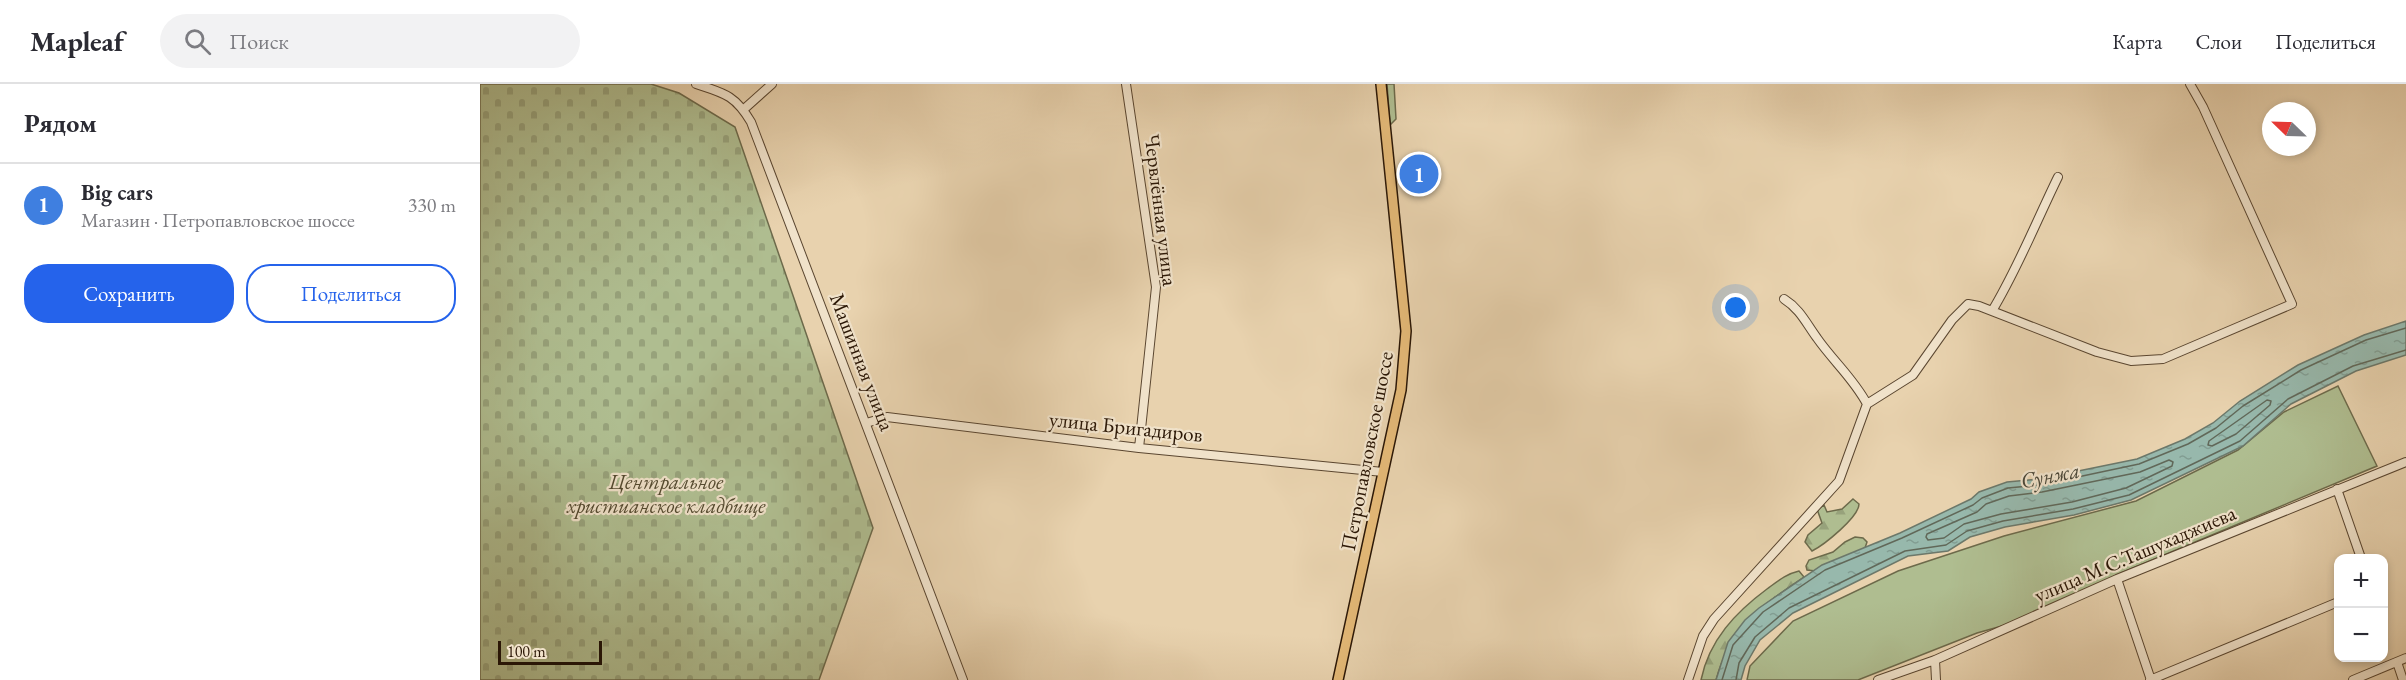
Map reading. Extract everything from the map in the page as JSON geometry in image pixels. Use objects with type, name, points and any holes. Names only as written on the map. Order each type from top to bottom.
[{"type":"main road","name":"Петропавловское шоссе","points":[[1338,680],[1401,390],[1406,331],[1381,84]]},
{"type":"street","name":"Машинная улица","points":[[696,84],[727,94],[744,110],[762,151],[963,680]]},
{"type":"street","points":[[744,110],[772,84]]},
{"type":"street","name":"Червлённая улица","points":[[1126,84],[1156,287],[1139,448]]},
{"type":"street","points":[[1688,680],[1703,636],[1714,619],[1839,481],[1868,404],[1913,375],[1952,320],[1968,304],[1992,311],[2097,352],[2131,361],[2163,359],[2292,304],[2203,107],[2190,84]]},
{"type":"street","points":[[1992,311],[2020,260],[2058,177]]},
{"type":"street","points":[[1784,299],[1796,306],[1817,338],[1861,391],[1868,404]]},
{"type":"street","name":"улица Бригадиров","points":[[866,423],[887,417],[1139,448],[1383,472]]},
{"type":"street","name":"улица М.С.Ташухаджиева","points":[[1878,680],[1935,660],[2117,579],[2406,462]]},
{"type":"street","points":[[2337,489],[2360,554]]},
{"type":"street","points":[[2117,579],[2150,680],[2334,604]]},
{"type":"street","points":[[2353,680],[2406,657]]},
{"type":"street","points":[[1935,660],[1936,680]]},
{"type":"street","points":[[2397,662],[2403,680]]},
{"type":"green space","name":"Центральное христианское кладбище","points":[[480,84],[651,84],[679,93],[735,127],[873,528],[819,680],[480,680]]},
{"type":"green space","points":[[1387,84],[1394,84],[1396,119],[1390,125]]},
{"type":"green space","points":[[2338,386],[2377,466],[2121,573],[2027,619],[1977,633],[1858,680],[1747,680],[1750,666],[1793,621],[1898,571],[2004,536],[2136,501],[2238,450],[2284,412]]},
{"type":"green space","points":[[1853,499],[1859,504],[1853,516],[1832,537],[1812,551],[1805,542],[1808,535],[1822,523],[1817,509],[1824,505],[1827,512],[1842,509]]},
{"type":"green space","points":[[1855,537],[1863,538],[1867,542],[1865,548],[1816,571],[1807,570],[1809,560],[1833,552]]},
{"type":"green space","points":[[1799,571],[1804,577],[1773,598],[1739,631],[1722,661],[1716,680],[1701,680],[1710,652],[1725,628],[1745,607],[1775,583]]},
{"type":"water","points":[[2406,321],[2406,355],[2356,371],[2291,404],[2243,446],[2131,500],[2074,515],[2005,527],[1970,537],[1948,551],[1908,556],[1793,613],[1760,640],[1745,666],[1741,680],[1716,680],[1728,642],[1745,620],[1822,565],[1900,533],[1971,499],[1979,492],[2007,482],[2039,479],[2137,459],[2185,439],[2213,423],[2240,401],[2298,365],[2364,335]]},
{"type":"place","name":"Big cars","points":[[1419,174]]},
{"type":"water label","name":"Сунжа","points":[[2050,475]]}]
